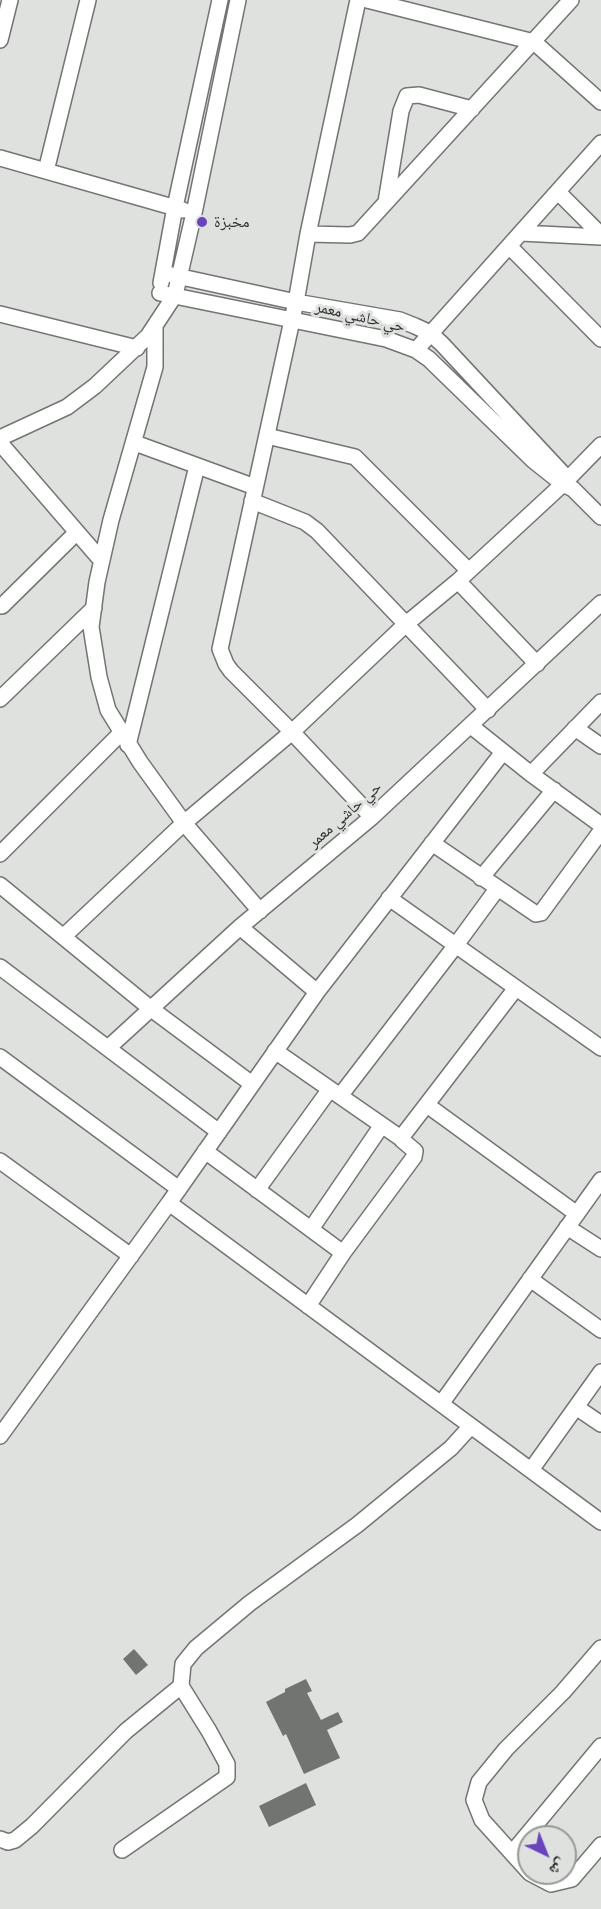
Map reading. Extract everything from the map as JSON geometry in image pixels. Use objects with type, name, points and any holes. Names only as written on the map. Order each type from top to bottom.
[{"type":"street","points":[[0,40],[10,0]]},
{"type":"street","points":[[46,171],[88,0]]},
{"type":"street","points":[[163,312],[159,293],[175,207],[220,0]]},
{"type":"street","points":[[0,438],[67,406],[95,386],[156,328],[163,312],[175,296],[238,0]]},
{"type":"street","name":"حي حاشي معمر","points":[[296,302],[308,234],[358,0]]},
{"type":"street","points":[[367,0],[534,42],[601,102]]},
{"type":"street","points":[[308,234],[350,235],[358,232],[571,0]]},
{"type":"street","points":[[386,202],[401,111],[407,96],[419,94],[472,109]]},
{"type":"street","points":[[416,350],[601,143]]},
{"type":"street","points":[[0,158],[194,213]]},
{"type":"street","points":[[558,192],[601,236]]},
{"type":"street","points":[[522,233],[601,236]]},
{"type":"street","points":[[510,247],[601,339]]},
{"type":"street","name":"حي حاشي معمر","points":[[164,273],[296,302],[400,320],[430,333],[601,517]]},
{"type":"street","name":"حي حاشي معمر","points":[[159,293],[386,339],[416,350],[429,359],[534,461],[568,484]]},
{"type":"street","points":[[296,302],[220,649],[231,671],[372,817]]},
{"type":"street","points":[[0,314],[137,348]]},
{"type":"street","points":[[156,328],[155,367],[101,560],[91,627],[99,677],[108,710],[124,739],[184,823],[260,910]]},
{"type":"street","points":[[267,436],[355,457],[464,576],[537,664]]},
{"type":"street","points":[[0,443],[101,560]]},
{"type":"street","points":[[135,443],[197,466],[254,494],[317,531],[488,710]]},
{"type":"street","points":[[64,936],[184,823],[292,732],[406,624],[568,484],[601,445]]},
{"type":"street","points":[[0,854],[124,739],[197,466]]},
{"type":"street","points":[[1,606],[77,532]]},
{"type":"street","name":"حي حاشي معمر","points":[[108,1048],[240,927],[372,817],[601,603]]},
{"type":"street","points":[[0,699],[94,608]]},
{"type":"street","points":[[531,774],[601,702]]},
{"type":"street","points":[[471,726],[502,752],[601,825]]},
{"type":"street","points":[[575,728],[601,746]]},
{"type":"street","points":[[0,1436],[179,1189],[317,992],[502,752]]},
{"type":"street","points":[[481,878],[554,790]]},
{"type":"street","points":[[432,843],[532,913],[541,913],[601,831]]},
{"type":"street","points":[[0,885],[150,1008],[252,1084]]},
{"type":"street","points":[[257,1190],[456,945],[497,888]]},
{"type":"street","points":[[389,898],[601,1048]]},
{"type":"street","points":[[240,927],[317,992]]},
{"type":"street","points":[[0,967],[219,1132]]},
{"type":"street","points":[[402,1139],[516,988]]},
{"type":"street","points":[[275,1051],[402,1139],[415,1151],[414,1157],[343,1253],[308,1306]]},
{"type":"street","points":[[0,1057],[179,1189]]},
{"type":"street","points":[[427,1105],[577,1214]]},
{"type":"street","points":[[311,1229],[382,1125]]},
{"type":"street","points":[[205,1151],[343,1253]]},
{"type":"street","points":[[0,1161],[130,1256]]},
{"type":"street","points":[[441,1404],[601,1180]]},
{"type":"street","points":[[169,1203],[601,1522]]},
{"type":"street","points":[[567,1227],[601,1249]]},
{"type":"street","points":[[530,1279],[601,1330]]},
{"type":"street","points":[[531,1470],[601,1372]]},
{"type":"street","points":[[576,1407],[601,1424]]},
{"type":"street","points":[[122,1850],[227,1777],[227,1764],[181,1686],[183,1664],[196,1648],[250,1603],[357,1526],[451,1448],[471,1426]]},
{"type":"street","points":[[517,1858],[482,1820],[474,1800],[479,1782],[506,1749],[601,1648]]},
{"type":"street","points":[[0,1839],[8,1842],[15,1840],[32,1826],[126,1731],[181,1686]]},
{"type":"street","points":[[512,1853],[601,1746]]},
{"type":"street","points":[[577,1873],[601,1845]]},
{"type":"building","points":[[134,1649],[148,1665],[136,1675],[123,1659]]},
{"type":"building","points":[[306,1679],[312,1691],[307,1693],[321,1720],[338,1712],[343,1722],[327,1730],[340,1758],[304,1774],[286,1734],[283,1736],[266,1702]]},
{"type":"building","points":[[306,1783],[316,1805],[269,1827],[259,1806]]},
{"type":"place","name":"مخبزة","points":[[202,222]]}]
